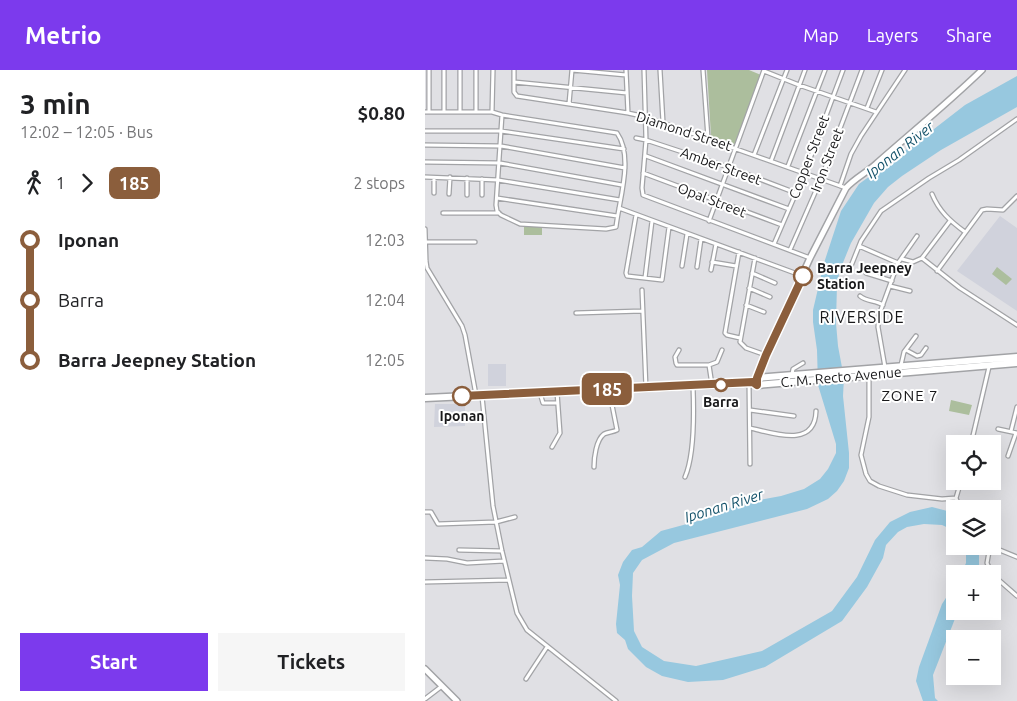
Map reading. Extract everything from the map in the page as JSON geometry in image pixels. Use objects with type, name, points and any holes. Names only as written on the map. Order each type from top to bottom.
[{"type":"highway","name":"C. M. Recto Avenue","points":[[754,382],[811,373],[869,374],[901,365],[1017,357]]},
{"type":"highway","name":"C. M. Recto Avenue","points":[[754,382],[800,380],[886,370],[1017,363]]},
{"type":"highway","points":[[425,398],[754,382]]},
{"type":"street","points":[[429,70],[427,112],[492,112],[615,132],[619,136],[626,157],[616,227],[606,229],[520,224],[499,214],[496,210],[502,115]]},
{"type":"street","points":[[444,70],[445,111]]},
{"type":"street","points":[[460,70],[460,111]]},
{"type":"street","points":[[476,70],[476,111]]},
{"type":"street","points":[[492,112],[493,70]]},
{"type":"street","points":[[514,70],[514,82],[627,93]]},
{"type":"street","points":[[569,104],[572,70],[626,75]]},
{"type":"street","points":[[626,70],[628,113]]},
{"type":"street","points":[[644,70],[646,117],[642,191],[644,197],[810,258]]},
{"type":"street","points":[[660,70],[663,122]]},
{"type":"street","points":[[703,70],[707,138]]},
{"type":"street","points":[[709,221],[763,70],[817,92],[876,112]]},
{"type":"street","points":[[754,155],[787,70]]},
{"type":"street","points":[[771,161],[805,70]]},
{"type":"street","points":[[788,166],[825,70]]},
{"type":"street","name":"Copper Street","points":[[774,244],[805,172],[831,96],[843,70]]},
{"type":"street","name":"Iron Street","points":[[790,250],[821,179],[862,70]]},
{"type":"street","points":[[867,108],[881,70]]},
{"type":"street","points":[[750,464],[750,410],[754,382],[843,187],[851,154],[876,112],[905,70]]},
{"type":"street","points":[[843,187],[874,166],[926,122],[982,70]]},
{"type":"street","name":"Diamond Street","points":[[514,82],[513,92],[517,96],[646,117],[843,187]]},
{"type":"street","points":[[851,266],[859,246],[875,218],[887,206],[959,160],[1017,119]]},
{"type":"street","points":[[425,131],[501,131],[624,149]]},
{"type":"street","name":"Amber Street","points":[[636,138],[728,167],[796,193]]},
{"type":"street","points":[[425,145],[501,146],[625,168]]},
{"type":"street","points":[[645,156],[789,209]]},
{"type":"street","points":[[425,162],[500,163],[622,185]]},
{"type":"street","name":"Opal Street","points":[[643,173],[782,225]]},
{"type":"street","points":[[425,177],[498,180],[620,200]]},
{"type":"street","points":[[449,194],[450,177]]},
{"type":"street","points":[[434,178],[434,193]]},
{"type":"street","points":[[467,178],[467,195]]},
{"type":"street","points":[[482,179],[482,196]]},
{"type":"street","points":[[932,194],[938,208],[950,221],[965,232]]},
{"type":"street","points":[[937,271],[982,210],[987,208],[1003,210],[1017,196]]},
{"type":"street","points":[[497,198],[617,216]]},
{"type":"street","points":[[619,208],[803,276]]},
{"type":"street","points":[[443,213],[499,214]]},
{"type":"street","points":[[636,215],[627,276],[662,280],[669,227]]},
{"type":"street","points":[[645,278],[652,221]]},
{"type":"street","points":[[902,259],[913,262],[921,258],[950,221]]},
{"type":"street","points":[[425,229],[427,268],[465,334],[479,395],[496,522],[504,561],[521,623],[547,648],[616,701]]},
{"type":"street","points":[[682,266],[687,234]]},
{"type":"street","points":[[886,370],[879,327],[883,304],[898,263],[917,236]]},
{"type":"street","points":[[697,267],[701,239]]},
{"type":"street","points":[[427,242],[475,242]]},
{"type":"street","points":[[711,270],[715,244]]},
{"type":"street","points":[[859,246],[898,263]]},
{"type":"street","points":[[739,252],[725,333],[727,336],[740,338]]},
{"type":"street","points":[[755,258],[740,338],[741,344],[746,348],[766,355]]},
{"type":"street","points":[[921,258],[937,271],[1017,325]]},
{"type":"street","points":[[712,262],[736,266]]},
{"type":"street","points":[[752,273],[775,283]]},
{"type":"street","points":[[866,273],[892,281]]},
{"type":"street","points":[[890,286],[910,291]]},
{"type":"street","points":[[749,288],[770,297]]},
{"type":"street","points":[[642,290],[646,388]]},
{"type":"street","points":[[860,296],[865,300],[883,304]]},
{"type":"street","points":[[746,305],[764,312]]},
{"type":"street","points":[[576,313],[643,311]]},
{"type":"street","points":[[901,365],[906,350],[916,336]]},
{"type":"street","points":[[906,350],[917,356],[921,355],[927,348]]},
{"type":"street","points":[[679,350],[675,357],[677,364],[709,365],[717,362],[722,350]]},
{"type":"street","points":[[792,375],[793,369],[803,363]]},
{"type":"street","points":[[709,365],[712,385]]},
{"type":"street","points":[[973,435],[990,365]]},
{"type":"street","points":[[869,374],[869,421],[861,455],[870,481],[907,495],[942,499],[956,498],[958,490]]},
{"type":"street","points":[[685,477],[691,452],[693,386]]},
{"type":"street","points":[[594,467],[595,453],[602,437],[604,434],[617,430],[609,389]]},
{"type":"street","points":[[553,447],[560,433],[557,392]]},
{"type":"street","points":[[539,393],[543,403],[557,403]]},
{"type":"street","points":[[1011,431],[1017,407]]},
{"type":"street","points":[[750,410],[794,416]]},
{"type":"street","points":[[750,428],[785,435],[803,435],[816,420],[816,411]]},
{"type":"street","points":[[998,429],[1017,433],[1008,456]]},
{"type":"street","points":[[425,512],[431,512],[438,524],[496,522],[515,517]]},
{"type":"street","points":[[459,550],[502,550]]},
{"type":"street","points":[[1001,550],[1017,557]]},
{"type":"street","points":[[425,558],[447,558],[467,563],[504,561]]},
{"type":"street","points":[[425,582],[509,580]]},
{"type":"street","points":[[1001,582],[1017,596]]},
{"type":"street","points":[[526,679],[547,648]]},
{"type":"street","points":[[425,669],[457,701]]},
{"type":"street","points":[[425,699],[442,686]]},
{"type":"shaded area","points":[[1000,216],[1017,228],[1017,311],[957,271]]},
{"type":"shaded area","points":[[488,364],[506,364],[506,386],[488,386]]},
{"type":"shaded area","points":[[435,404],[465,404],[465,426],[434,427]]},
{"type":"green space","points":[[707,70],[749,70],[761,75],[736,145],[711,136]]},
{"type":"green space","points":[[524,225],[542,225],[542,235],[524,235]]},
{"type":"green space","points":[[997,267],[1012,279],[1006,285],[992,274]]},
{"type":"green space","points":[[951,400],[972,405],[969,415],[949,411]]},
{"type":"water","points":[[1017,76],[1017,107],[941,150],[888,187],[874,203],[851,243],[840,270],[837,284],[836,323],[844,378],[843,396],[849,453],[849,468],[844,481],[828,499],[807,509],[674,543],[642,560],[633,573],[634,631],[642,647],[664,661],[696,666],[762,651],[832,611],[857,577],[875,540],[890,522],[910,512],[932,507],[946,511],[946,527],[924,524],[907,527],[898,532],[886,545],[883,558],[867,587],[842,621],[765,667],[723,680],[688,682],[662,676],[646,667],[628,649],[625,640],[617,633],[616,624],[620,585],[618,575],[623,562],[632,550],[642,547],[661,531],[709,518],[738,504],[781,496],[804,489],[820,479],[828,469],[836,453],[836,444],[818,385],[813,310],[824,263],[841,211],[859,184],[965,105]]},
{"type":"water","points":[[966,555],[979,555],[979,565],[965,565]]},
{"type":"water","points":[[946,598],[946,620],[954,620],[951,630],[946,630],[946,642],[933,675],[935,698],[938,701],[923,701],[916,681],[919,667]]},
{"type":"bus line","name":"185","points":[[462,396],[726,385],[753,382],[757,385],[757,378],[766,355],[803,276]]},
{"type":"place","name":"Barra Jeepney Station","points":[[803,276]]},
{"type":"place","name":"Barra","points":[[721,385]]},
{"type":"place","name":"Iponan","points":[[462,396]]},
{"type":"district","name":"RIVERSIDE","points":[[862,317]]},
{"type":"district","name":"ZONE 7","points":[[910,396]]},
{"type":"water label","name":"Iponan River","points":[[900,150]]},
{"type":"water label","name":"Iponan River","points":[[724,506]]}]
